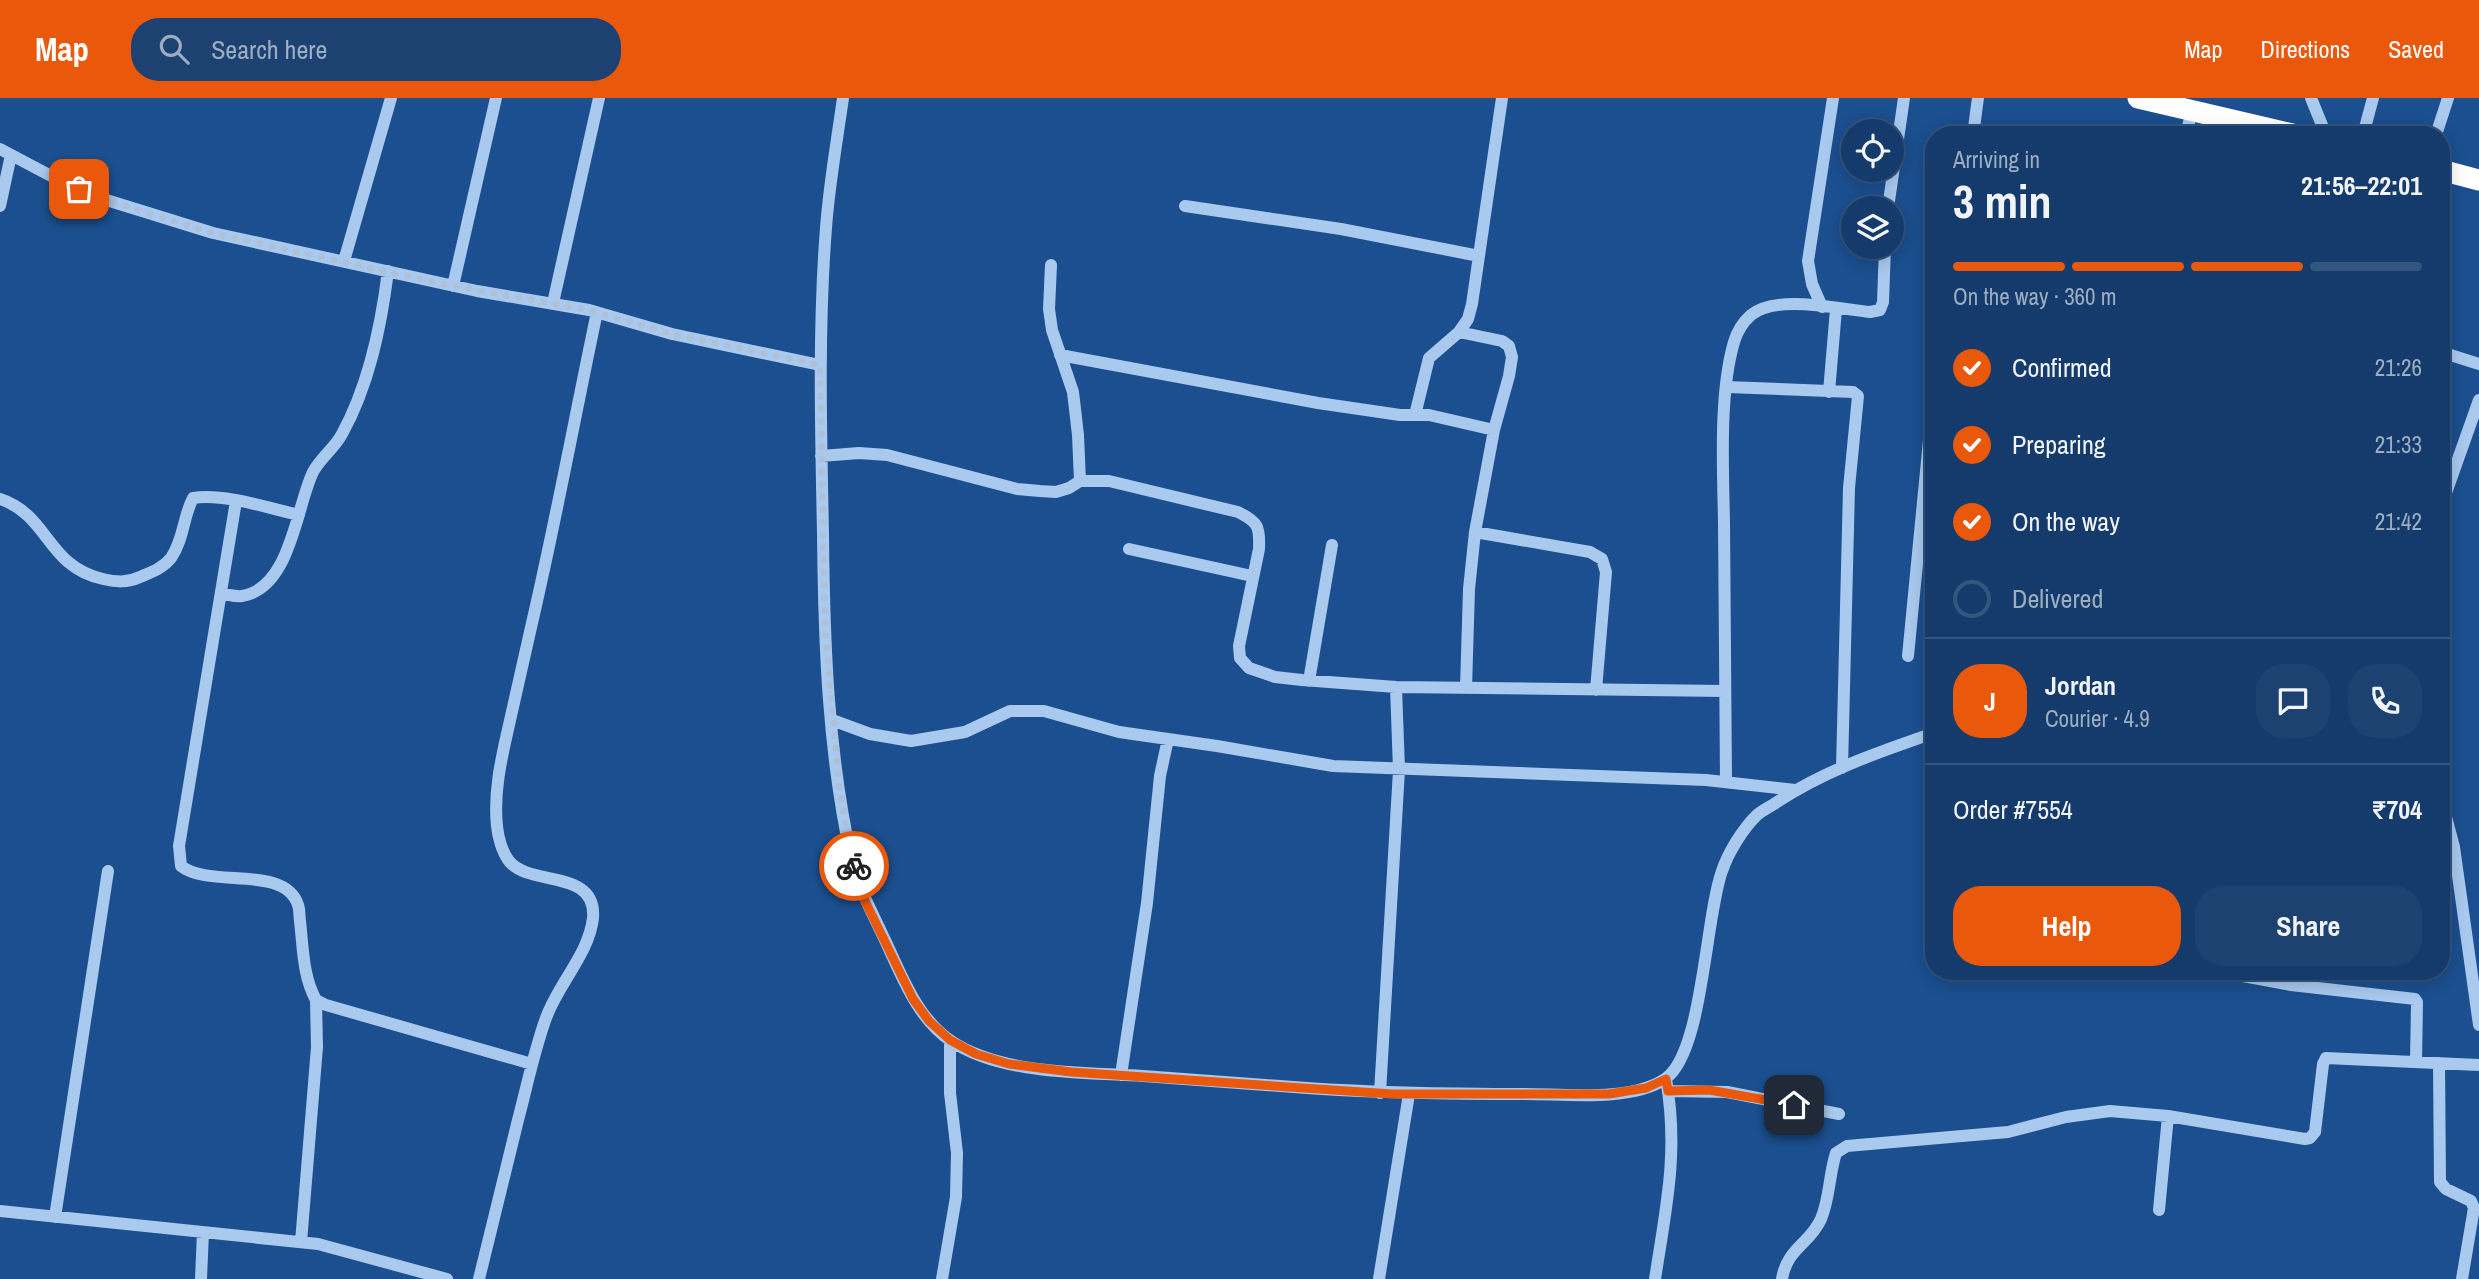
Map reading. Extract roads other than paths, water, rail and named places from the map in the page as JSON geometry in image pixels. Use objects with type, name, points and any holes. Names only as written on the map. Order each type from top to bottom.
[{"type":"highway","points":[[2138,98],[2259,126]]},
{"type":"highway","points":[[2450,172],[2479,180]]},
{"type":"street","points":[[344,261],[391,98]]},
{"type":"street","points":[[453,286],[496,98]]},
{"type":"street","points":[[553,303],[599,98]]},
{"type":"street","points":[[843,98],[826,225],[820,365],[825,625],[832,720],[847,832],[864,899],[913,999],[929,1021],[950,1040],[976,1054],[1009,1064],[1121,1075],[1409,1094],[1609,1094],[1667,1085],[1727,1092],[1839,1114]]},
{"type":"street","points":[[1415,415],[1429,358],[1459,332],[1468,318],[1472,304],[1502,98]]},
{"type":"street","points":[[1822,307],[1812,284],[1808,261],[1833,98]]},
{"type":"street","points":[[1890,196],[1904,98]]},
{"type":"street","points":[[1974,126],[1978,98]]},
{"type":"street","points":[[2311,98],[2322,126]]},
{"type":"street","points":[[2365,126],[2373,98]]},
{"type":"street","points":[[2439,126],[2448,98]]},
{"type":"street","points":[[2188,126],[2192,110]]},
{"type":"street","points":[[0,206],[5,152],[79,189],[131,209],[213,233],[453,286],[597,312],[683,337],[820,365]]},
{"type":"street","points":[[1185,206],[1341,229],[1479,256]]},
{"type":"street","points":[[1726,781],[1723,463],[1727,387],[1734,342],[1750,316],[1761,308],[1772,305],[1870,312],[1880,310],[1884,259]]},
{"type":"street","points":[[1051,265],[1049,309],[1052,330],[1067,372],[1076,410],[1080,481]]},
{"type":"street","points":[[220,594],[242,596],[255,590],[268,580],[282,563],[312,475],[321,457],[340,438],[355,406],[375,345],[388,271]]},
{"type":"street","points":[[1829,392],[1836,309]]},
{"type":"street","points":[[479,1279],[532,1064],[556,993],[582,950],[590,933],[593,916],[592,903],[582,890],[571,884],[524,871],[510,863],[497,830],[497,787],[597,312]]},
{"type":"street","points":[[1459,332],[1502,341],[1509,346],[1512,357],[1494,430],[1475,531],[1469,589],[1466,688]]},
{"type":"street","points":[[1060,355],[1318,403],[1400,415],[1429,415],[1494,430]]},
{"type":"street","points":[[2450,355],[2479,364]]},
{"type":"street","points":[[1727,387],[1855,393],[1859,399],[1849,488],[1842,768]]},
{"type":"street","points":[[2450,482],[2479,400]]},
{"type":"street","points":[[821,456],[859,453],[887,455],[914,460],[999,485],[1028,490],[1056,492],[1080,481],[1108,481],[1238,512],[1254,520],[1260,532],[1259,549],[1238,646],[1240,658],[1249,668],[1275,677],[1396,687],[1725,691]]},
{"type":"street","points":[[0,499],[22,509],[68,564],[96,578],[117,582],[132,581],[162,567],[170,559],[182,536],[188,506],[193,498],[204,496],[236,501],[299,515]]},
{"type":"street","points":[[236,501],[179,857],[181,866],[188,872],[281,886],[291,894],[298,905],[307,976],[316,1000],[317,1047],[301,1242]]},
{"type":"street","points":[[1908,656],[1925,524]]},
{"type":"street","points":[[1475,531],[1590,552],[1602,559],[1606,572],[1596,690]]},
{"type":"street","points":[[1309,681],[1332,545]]},
{"type":"street","points":[[1129,549],[1252,576]]},
{"type":"street","points":[[1380,1093],[1399,770],[1396,687]]},
{"type":"street","points":[[832,720],[870,734],[911,741],[965,732],[1010,711],[1023,709],[1044,711],[1119,732],[1333,766],[1726,781],[1795,790]]},
{"type":"street","points":[[1655,1279],[1672,1170],[1667,1085],[1685,1052],[1693,1025],[1714,897],[1722,869],[1756,816],[1795,790],[1863,758],[1925,736]]},
{"type":"street","points":[[1121,1075],[1147,903],[1158,790],[1168,739]]},
{"type":"street","points":[[2450,837],[2479,1025]]},
{"type":"street","points":[[2450,859],[2455,859]]},
{"type":"street","points":[[55,1217],[108,871]]},
{"type":"street","points":[[2265,980],[2415,999],[2416,1061]]},
{"type":"street","points":[[316,1000],[532,1064]]},
{"type":"street","points":[[942,1279],[956,1197],[957,1175],[950,1093],[950,1040]]},
{"type":"street","points":[[1782,1279],[1789,1258],[1821,1219],[1833,1162],[1840,1148],[1856,1144],[2008,1132],[2088,1113],[2134,1112],[2298,1139],[2309,1138],[2313,1136],[2316,1127],[2323,1064],[2326,1058],[2479,1065]]},
{"type":"street","points":[[2439,1063],[2440,1182],[2445,1189],[2471,1201],[2474,1208],[2462,1279]]},
{"type":"street","points":[[1379,1279],[1409,1094]]},
{"type":"street","points":[[2159,1210],[2168,1116]]},
{"type":"street","points":[[0,1211],[301,1242],[343,1249],[447,1279]]},
{"type":"street","points":[[201,1279],[203,1232]]},
{"type":"street","points":[[948,1252],[952,1279]]}]
